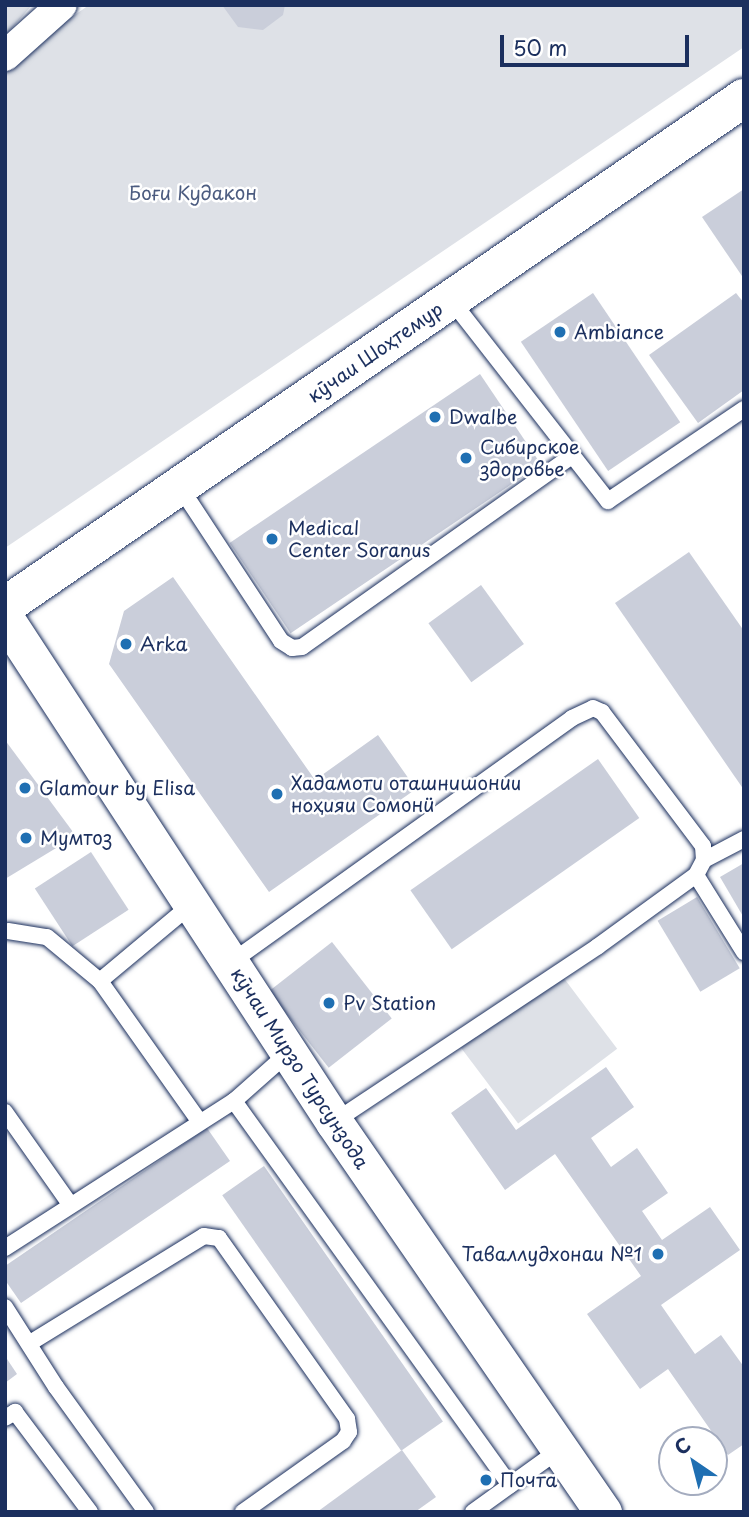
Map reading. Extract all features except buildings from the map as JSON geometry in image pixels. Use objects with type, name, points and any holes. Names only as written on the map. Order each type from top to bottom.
[{"type":"main road","name":"кӯчаи Шоҳтемур","points":[[5,606],[744,98]]},
{"type":"street","points":[[5,56],[62,5]]},
{"type":"street","name":"кӯчаи Мирзо Турсунзода","points":[[5,618],[334,1122],[603,1512]]},
{"type":"lane","points":[[451,300],[608,501],[744,409]]},
{"type":"lane","points":[[180,487],[281,641],[292,648],[302,647],[572,456]]},
{"type":"lane","points":[[230,963],[572,718],[593,708],[602,712],[703,846],[700,868],[744,951]]},
{"type":"lane","points":[[334,1122],[597,947],[700,868],[744,839]]},
{"type":"lane","points":[[100,981],[192,904]]},
{"type":"lane","points":[[8,931],[47,937],[100,981],[199,1121]]},
{"type":"lane","points":[[5,1248],[69,1204],[234,1101],[288,1052]]},
{"type":"lane","points":[[234,1101],[510,1485]]},
{"type":"lane","points":[[5,1112],[69,1204]]},
{"type":"lane","points":[[30,1343],[204,1236],[219,1238],[347,1419],[349,1432],[343,1441],[243,1512]]},
{"type":"lane","points":[[5,1307],[56,1387],[146,1512]]},
{"type":"lane","points":[[5,1418],[15,1412],[90,1512]]},
{"type":"lane","points":[[473,1512],[559,1450]]},
{"type":"green space","points":[[5,5],[32,5],[5,36]]},
{"type":"green space","name":"Боғи Кудакон","points":[[89,5],[744,5],[744,47],[5,548],[5,64]]},
{"type":"green space","points":[[560,973],[617,1049],[518,1123],[461,1048]]},
{"type":"place","name":"Ambiance","points":[[560,332]]},
{"type":"place","name":"Dwalbe","points":[[435,417]]},
{"type":"place","name":"Сибирское здоровье","points":[[466,458]]},
{"type":"place","name":"Medical Center Soranus","points":[[272,539]]},
{"type":"place","name":"Arka","points":[[126,644]]},
{"type":"place","name":"Glamour by Elisa","points":[[25,788]]},
{"type":"place","name":"Хадамоти оташнишонии ноҳияи Сомонӣ","points":[[277,794]]},
{"type":"place","name":"Мумтоз","points":[[26,838]]},
{"type":"place","name":"Pv Station","points":[[329,1003]]},
{"type":"place","name":"Таваллудхонаи №1","points":[[658,1254]]},
{"type":"place","name":"Почта","points":[[486,1480]]}]
